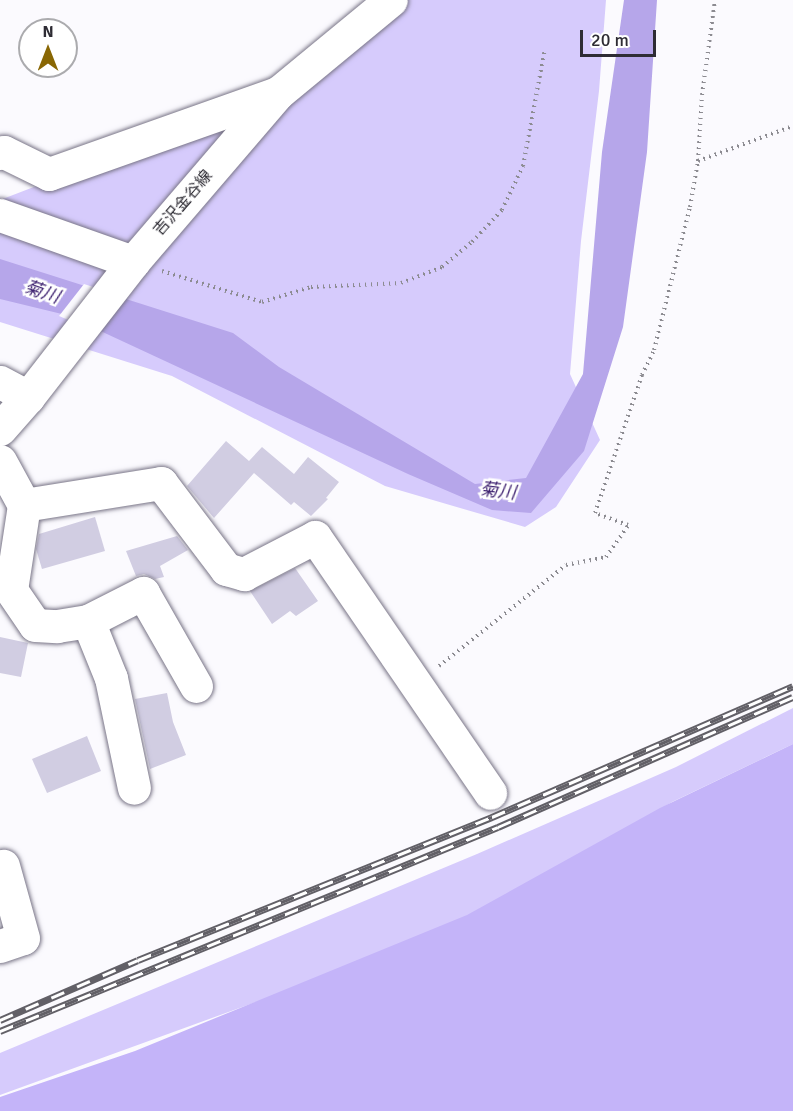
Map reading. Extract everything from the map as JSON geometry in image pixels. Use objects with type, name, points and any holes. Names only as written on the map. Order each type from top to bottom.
[{"type":"main road","name":"吉沢金谷線","points":[[2,424],[33,389],[131,264],[278,93],[391,0]]},
{"type":"main road","points":[[0,153],[4,152],[49,174],[278,93]]},
{"type":"main road","points":[[0,215],[131,264]]},
{"type":"main road","points":[[0,382],[33,389]]},
{"type":"main road","points":[[0,461],[24,505],[12,590],[35,625],[57,626],[88,621],[142,593],[196,686]]},
{"type":"main road","points":[[24,505],[161,483],[226,568],[244,574],[315,537],[490,793]]},
{"type":"main road","points":[[88,621],[111,678],[134,788]]},
{"type":"main road","points":[[0,946],[23,938],[3,866]]},
{"type":"path","points":[[416,685],[566,565],[606,557],[628,525],[595,513],[642,375],[654,350],[694,187],[702,95],[715,0]]},
{"type":"path","points":[[131,264],[262,302],[311,287],[401,283],[442,267],[472,242],[502,210],[523,166],[545,49]]},
{"type":"path","points":[[698,161],[793,126]]},
{"type":"shaded area","points":[[368,0],[606,0],[570,374],[600,440],[556,507],[525,527],[385,486],[172,376],[0,322],[0,200],[278,93]]},
{"type":"shaded area","points":[[793,708],[793,744],[672,802],[479,921],[0,1095],[0,1053],[477,854],[676,767]]},
{"type":"shaded area","points":[[793,744],[793,1111],[0,1111],[0,1097],[135,1051],[467,915],[660,808]]},
{"type":"water","name":"菊川","points":[[624,0],[657,0],[647,152],[623,327],[584,451],[531,513],[492,510],[408,474],[66,315],[0,299],[0,259],[233,333],[279,367],[475,484],[526,478],[583,374],[602,152]]},
{"type":"pier","points":[[84,284],[127,298],[99,333],[59,316]]},
{"type":"building","points":[[226,441],[249,461],[262,447],[294,474],[308,457],[339,482],[326,498],[328,499],[311,516],[294,502],[291,505],[254,473],[214,518],[187,486]]},
{"type":"building","points":[[95,517],[105,551],[42,569],[36,549],[39,534]]},
{"type":"building","points":[[177,536],[188,550],[160,566],[164,577],[155,579],[144,574],[136,576],[126,551]]},
{"type":"building","points":[[295,568],[318,601],[296,616],[290,611],[272,624],[250,591]]},
{"type":"building","points":[[0,637],[28,643],[21,677],[0,673]]},
{"type":"building","points":[[167,693],[173,722],[186,755],[150,769],[135,699]]},
{"type":"building","points":[[87,736],[101,771],[47,793],[32,759]]},
{"type":"railway","points":[[0,1020],[138,960],[492,817],[793,686]]},
{"type":"railway","points":[[0,1031],[498,827],[793,697]]}]
